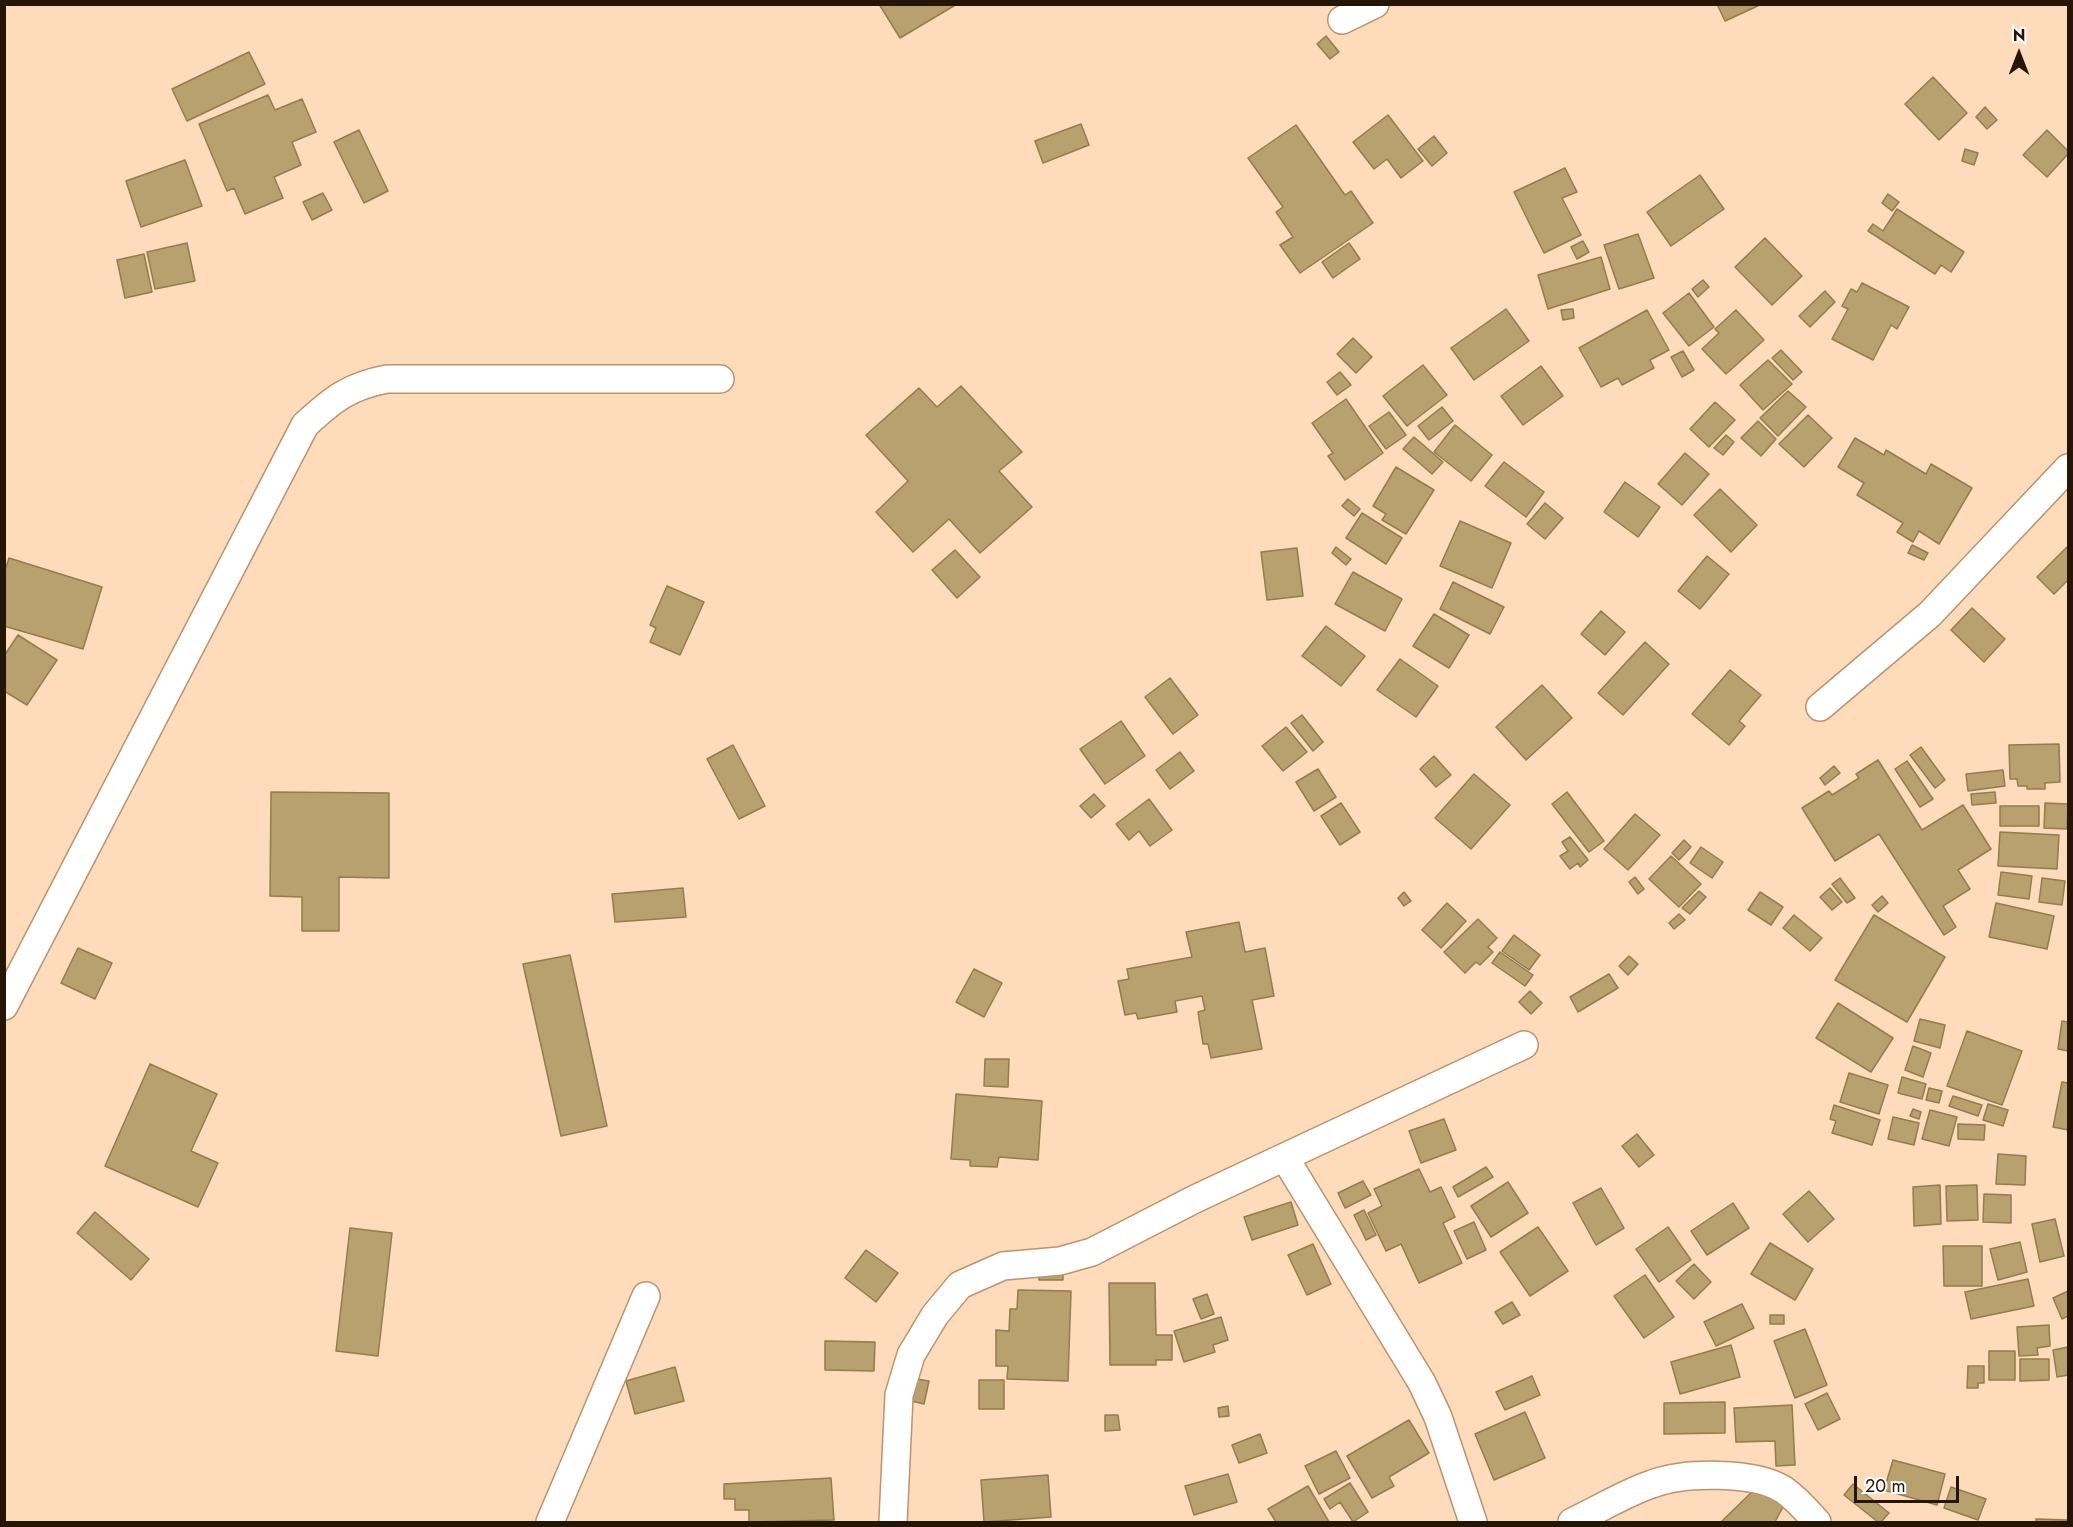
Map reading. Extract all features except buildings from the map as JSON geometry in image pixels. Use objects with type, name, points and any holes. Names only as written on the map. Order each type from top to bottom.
[{"type":"street","points":[[1342,20],[1375,4]]},
{"type":"street","points":[[4,1006],[304,425],[329,402],[350,389],[387,379],[720,379]]},
{"type":"street","points":[[1820,707],[1930,614],[2068,468]]},
{"type":"street","points":[[893,1522],[899,1395],[911,1355],[935,1314],[960,1285],[1003,1266],[1060,1261],[1092,1252],[1196,1199],[1524,1045]]},
{"type":"street","points":[[1285,1158],[1422,1383],[1437,1417],[1473,1522]]},
{"type":"street","points":[[550,1522],[646,1296]]},
{"type":"street","points":[[1572,1522],[1652,1484],[1678,1478],[1716,1476],[1761,1480],[1783,1489],[1817,1522]]}]
